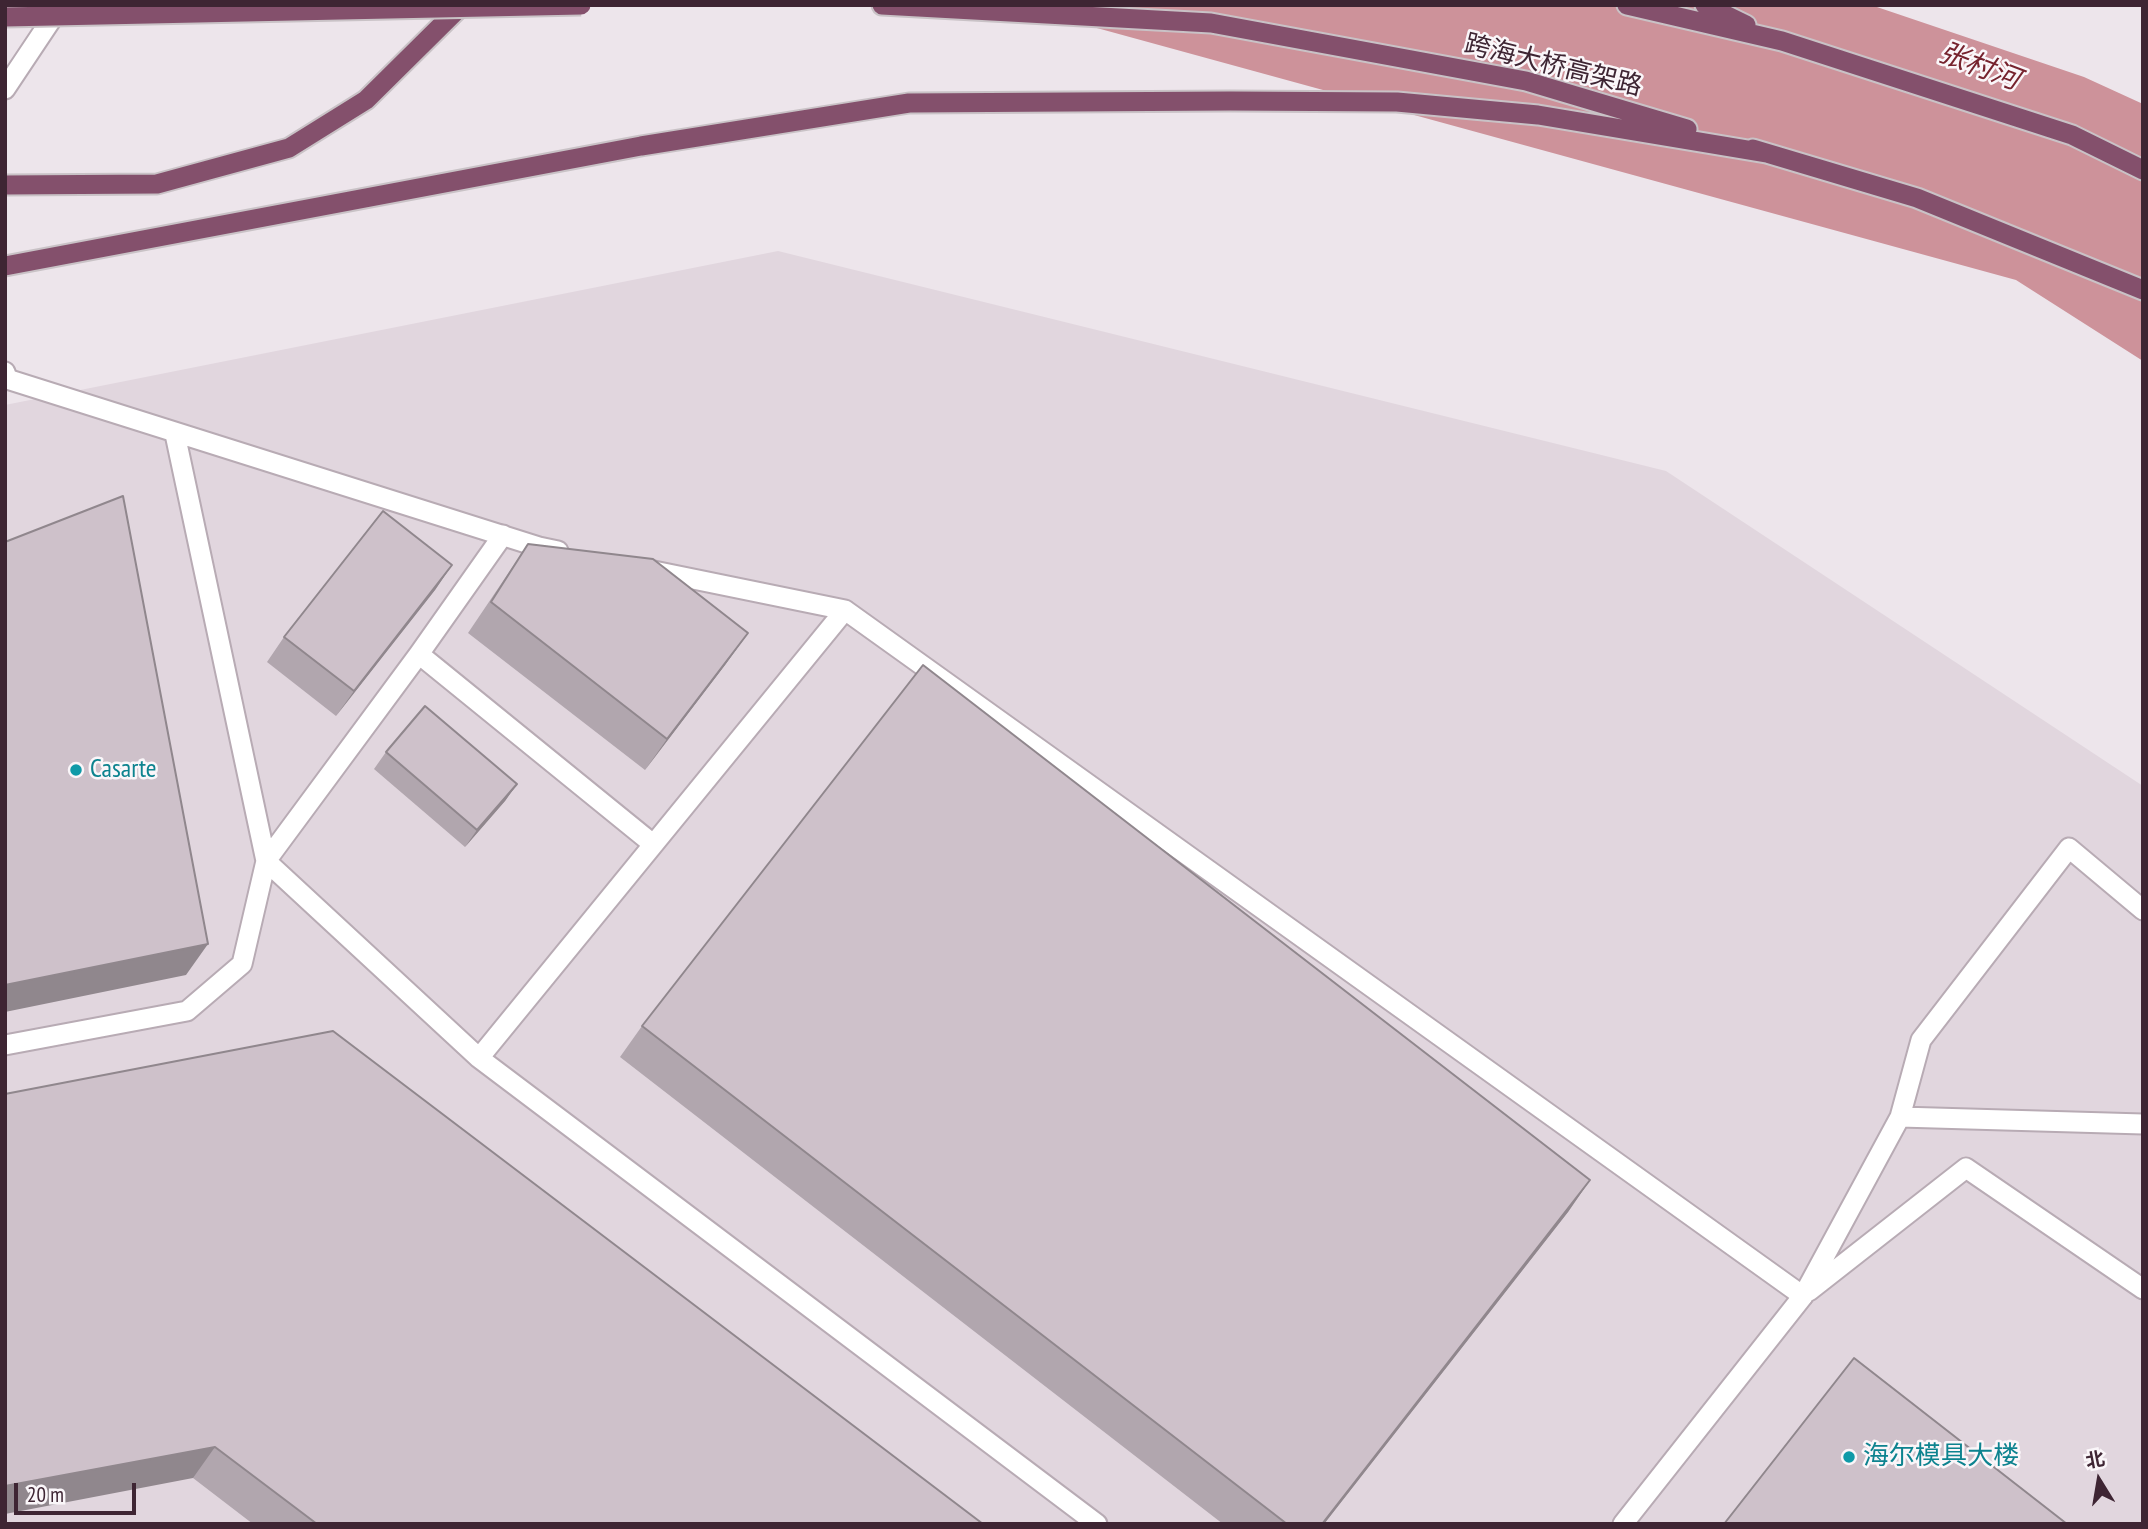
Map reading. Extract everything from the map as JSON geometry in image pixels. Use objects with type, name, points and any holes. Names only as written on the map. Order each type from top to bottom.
[{"type":"highway","points":[[5,185],[157,184],[289,148],[366,100],[462,5]]},
{"type":"highway","points":[[5,17],[581,5]]},
{"type":"highway","name":"跨海大桥高架路","points":[[882,5],[1211,23],[1527,81],[1917,198],[2143,290]]},
{"type":"highway","points":[[1627,5],[1782,41],[2072,135],[2143,165]]},
{"type":"highway","points":[[1705,5],[1782,41]]},
{"type":"highway","points":[[5,266],[627,149],[909,103],[1397,102],[1538,115],[1766,153]]},
{"type":"highway","points":[[2072,135],[2143,170]]},
{"type":"street","points":[[5,89],[61,5]]},
{"type":"street","points":[[6,376],[175,434],[539,547],[579,555]]},
{"type":"street","points":[[175,434],[266,861],[479,1058],[1097,1524]]},
{"type":"street","points":[[5,1045],[187,1011],[242,964],[266,861],[503,535]]},
{"type":"street","points":[[632,566],[845,610],[1803,1296]]},
{"type":"street","points":[[479,1058],[845,610]]},
{"type":"street","points":[[419,654],[653,844]]},
{"type":"street","points":[[1623,1524],[1803,1296],[1900,1117],[1921,1040],[2069,848],[2143,910]]},
{"type":"street","points":[[1900,1117],[2143,1124]]},
{"type":"street","points":[[1803,1296],[1966,1168],[2143,1289]]},
{"type":"shaded area","points":[[778,251],[1666,471],[2143,786],[2143,1524],[5,1524],[5,405]]},
{"type":"water","name":"张村河","points":[[1013,5],[1871,5],[2084,77],[2143,104],[2143,361],[2016,280]]},
{"type":"building","name":"Casarte","points":[[123,496],[208,944],[5,985],[5,542]]},
{"type":"building","points":[[383,511],[452,565],[354,691],[284,637]]},
{"type":"building","points":[[528,544],[653,559],[748,633],[667,739],[491,602]]},
{"type":"building","points":[[923,665],[1590,1180],[1322,1524],[1287,1524],[642,1026]]},
{"type":"building","points":[[425,706],[517,784],[477,830],[386,752]]},
{"type":"building","points":[[333,1031],[983,1524],[317,1524],[215,1447],[5,1486],[5,1094]]},
{"type":"building","name":"海尔模具大楼","points":[[1854,1358],[2067,1524],[1724,1524]]},
{"type":"place","name":"Casarte","points":[[76,770]]},
{"type":"place","name":"海尔模具大楼","points":[[1849,1457]]}]
